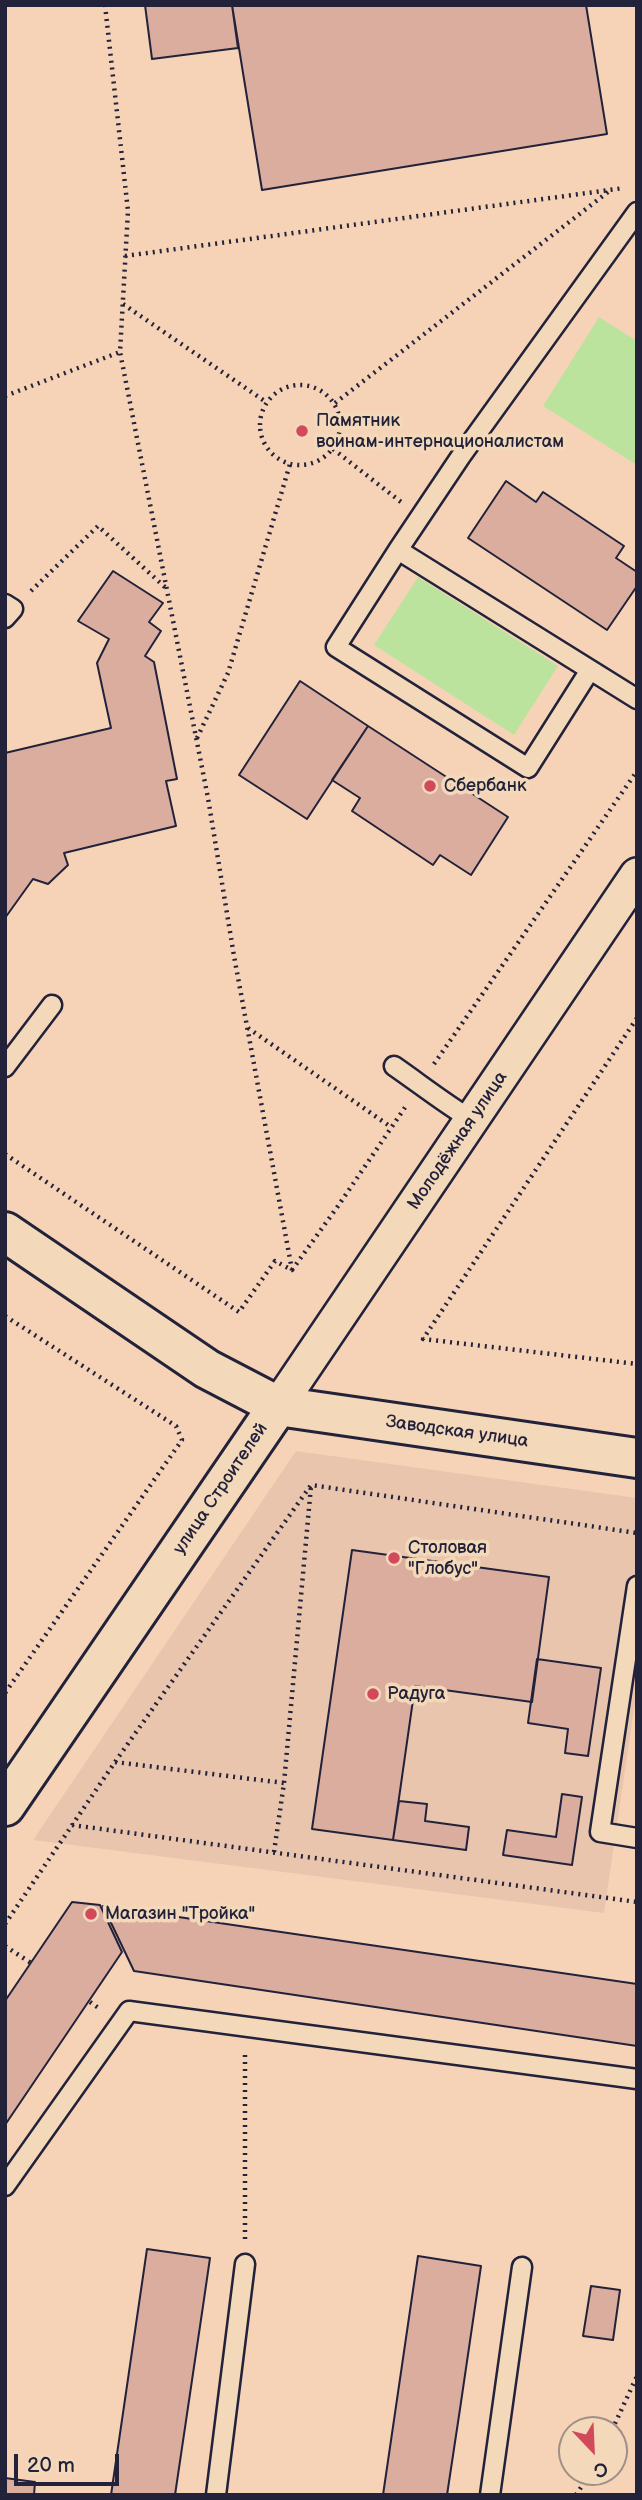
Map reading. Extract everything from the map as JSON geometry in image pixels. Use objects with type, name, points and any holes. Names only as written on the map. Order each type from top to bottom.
[{"type":"street","name":"Молодёжная улица","points":[[278,1406],[637,875]]},
{"type":"street","name":"улица Строителей","points":[[5,1232],[207,1369],[278,1406],[5,1806]]},
{"type":"street","name":"Заводская улица","points":[[278,1406],[637,1458]]},
{"type":"lane","points":[[590,670],[528,768],[336,647],[461,456],[637,212]]},
{"type":"lane","points":[[398,550],[637,699]]},
{"type":"lane","points":[[5,1066],[52,1005]]},
{"type":"lane","points":[[394,1066],[432,1095],[472,1120]]},
{"type":"lane","points":[[637,1586],[600,1832],[637,1838]]},
{"type":"lane","points":[[5,2186],[130,2011],[637,2079]]},
{"type":"lane","points":[[216,2495],[245,2264]]},
{"type":"lane","points":[[490,2495],[522,2267]]},
{"type":"path","points":[[105,5],[128,211],[120,352],[197,739],[292,1270]]},
{"type":"path","points":[[125,256],[637,186]]},
{"type":"path","points":[[335,403],[610,190]]},
{"type":"path","points":[[122,304],[265,402]]},
{"type":"path","points":[[5,396],[120,352]]},
{"type":"path","points":[[292,385],[308,385],[323,391],[335,403],[340,419],[340,435],[333,449],[321,460],[306,465],[290,464],[276,458],[265,446],[260,432],[260,417],[265,402],[276,391],[292,385]]},
{"type":"path","points":[[333,449],[420,516]]},
{"type":"path","points":[[197,739],[228,673],[290,464]]},
{"type":"path","points":[[8,610],[98,526],[167,589]]},
{"type":"path","points":[[292,1270],[637,771]]},
{"type":"path","points":[[637,1018],[423,1339],[637,1364]]},
{"type":"path","points":[[247,1027],[391,1127]]},
{"type":"path","points":[[5,1154],[239,1312],[275,1261],[292,1270]]},
{"type":"path","points":[[5,1316],[176,1426],[182,1440],[5,1693]]},
{"type":"path","points":[[311,1485],[637,1532]]},
{"type":"path","points":[[5,1924],[115,1762],[311,1485]]},
{"type":"path","points":[[274,1852],[284,1783],[311,1485]]},
{"type":"path","points":[[115,1762],[284,1783]]},
{"type":"path","points":[[72,1825],[637,1902]]},
{"type":"path","points":[[5,1946],[31,1963]]},
{"type":"path","points":[[245,2264],[246,2026]]},
{"type":"path","points":[[618,2416],[637,2376]]},
{"type":"shaded area","points":[[296,1451],[637,1498],[637,1689],[604,1913],[33,1840]]},
{"type":"green space","points":[[599,317],[637,341],[637,465],[543,406]]},
{"type":"green space","points":[[418,577],[558,666],[514,735],[374,645]]},
{"type":"building","points":[[145,5],[232,5],[238,48],[152,59]]},
{"type":"building","points":[[232,5],[586,5],[607,134],[262,190]]},
{"type":"building","points":[[506,481],[536,502],[543,492],[624,546],[616,558],[637,572],[637,586],[607,630],[468,538]]},
{"type":"building","points":[[113,571],[163,603],[149,622],[161,631],[145,656],[154,662],[177,779],[166,781],[176,826],[64,853],[68,865],[48,884],[33,879],[5,918],[5,753],[111,728],[97,663],[109,639],[78,621]]},
{"type":"building","points":[[300,681],[368,726],[307,819],[239,775]]},
{"type":"building","points":[[368,726],[508,817],[471,875],[440,855],[433,865],[352,811],[360,798],[332,780]]},
{"type":"building","name":"Радуга","points":[[352,1550],[549,1577],[532,1702],[415,1686],[393,1840],[312,1829]]},
{"type":"building","points":[[537,1659],[601,1668],[588,1756],[565,1753],[568,1729],[528,1723]]},
{"type":"building","points":[[562,1794],[582,1797],[572,1865],[503,1855],[507,1830],[556,1837]]},
{"type":"building","points":[[399,1801],[427,1804],[425,1821],[469,1827],[466,1850],[393,1840]]},
{"type":"building","points":[[72,1902],[100,1905],[122,1952],[5,2125],[5,2001]]},
{"type":"building","points":[[103,1906],[637,1984],[637,2046],[134,1971]]},
{"type":"building","points":[[147,2249],[210,2258],[203,2306],[175,2495],[111,2495]]},
{"type":"building","points":[[418,2256],[481,2266],[447,2495],[383,2495]]},
{"type":"building","points":[[591,2286],[620,2290],[613,2340],[583,2336]]},
{"type":"building","points":[[5,2478],[35,2482],[34,2495],[5,2495]]},
{"type":"place","name":"Памятник воинам-интернационалистам","points":[[302,431]]},
{"type":"place","name":"Сбербанк","points":[[430,786]]},
{"type":"place","name":"Столовая \"Глобус\"","points":[[394,1558]]},
{"type":"place","name":"Радуга","points":[[373,1694]]},
{"type":"place","name":"Магазин \"Тройка\"","points":[[91,1914]]}]
